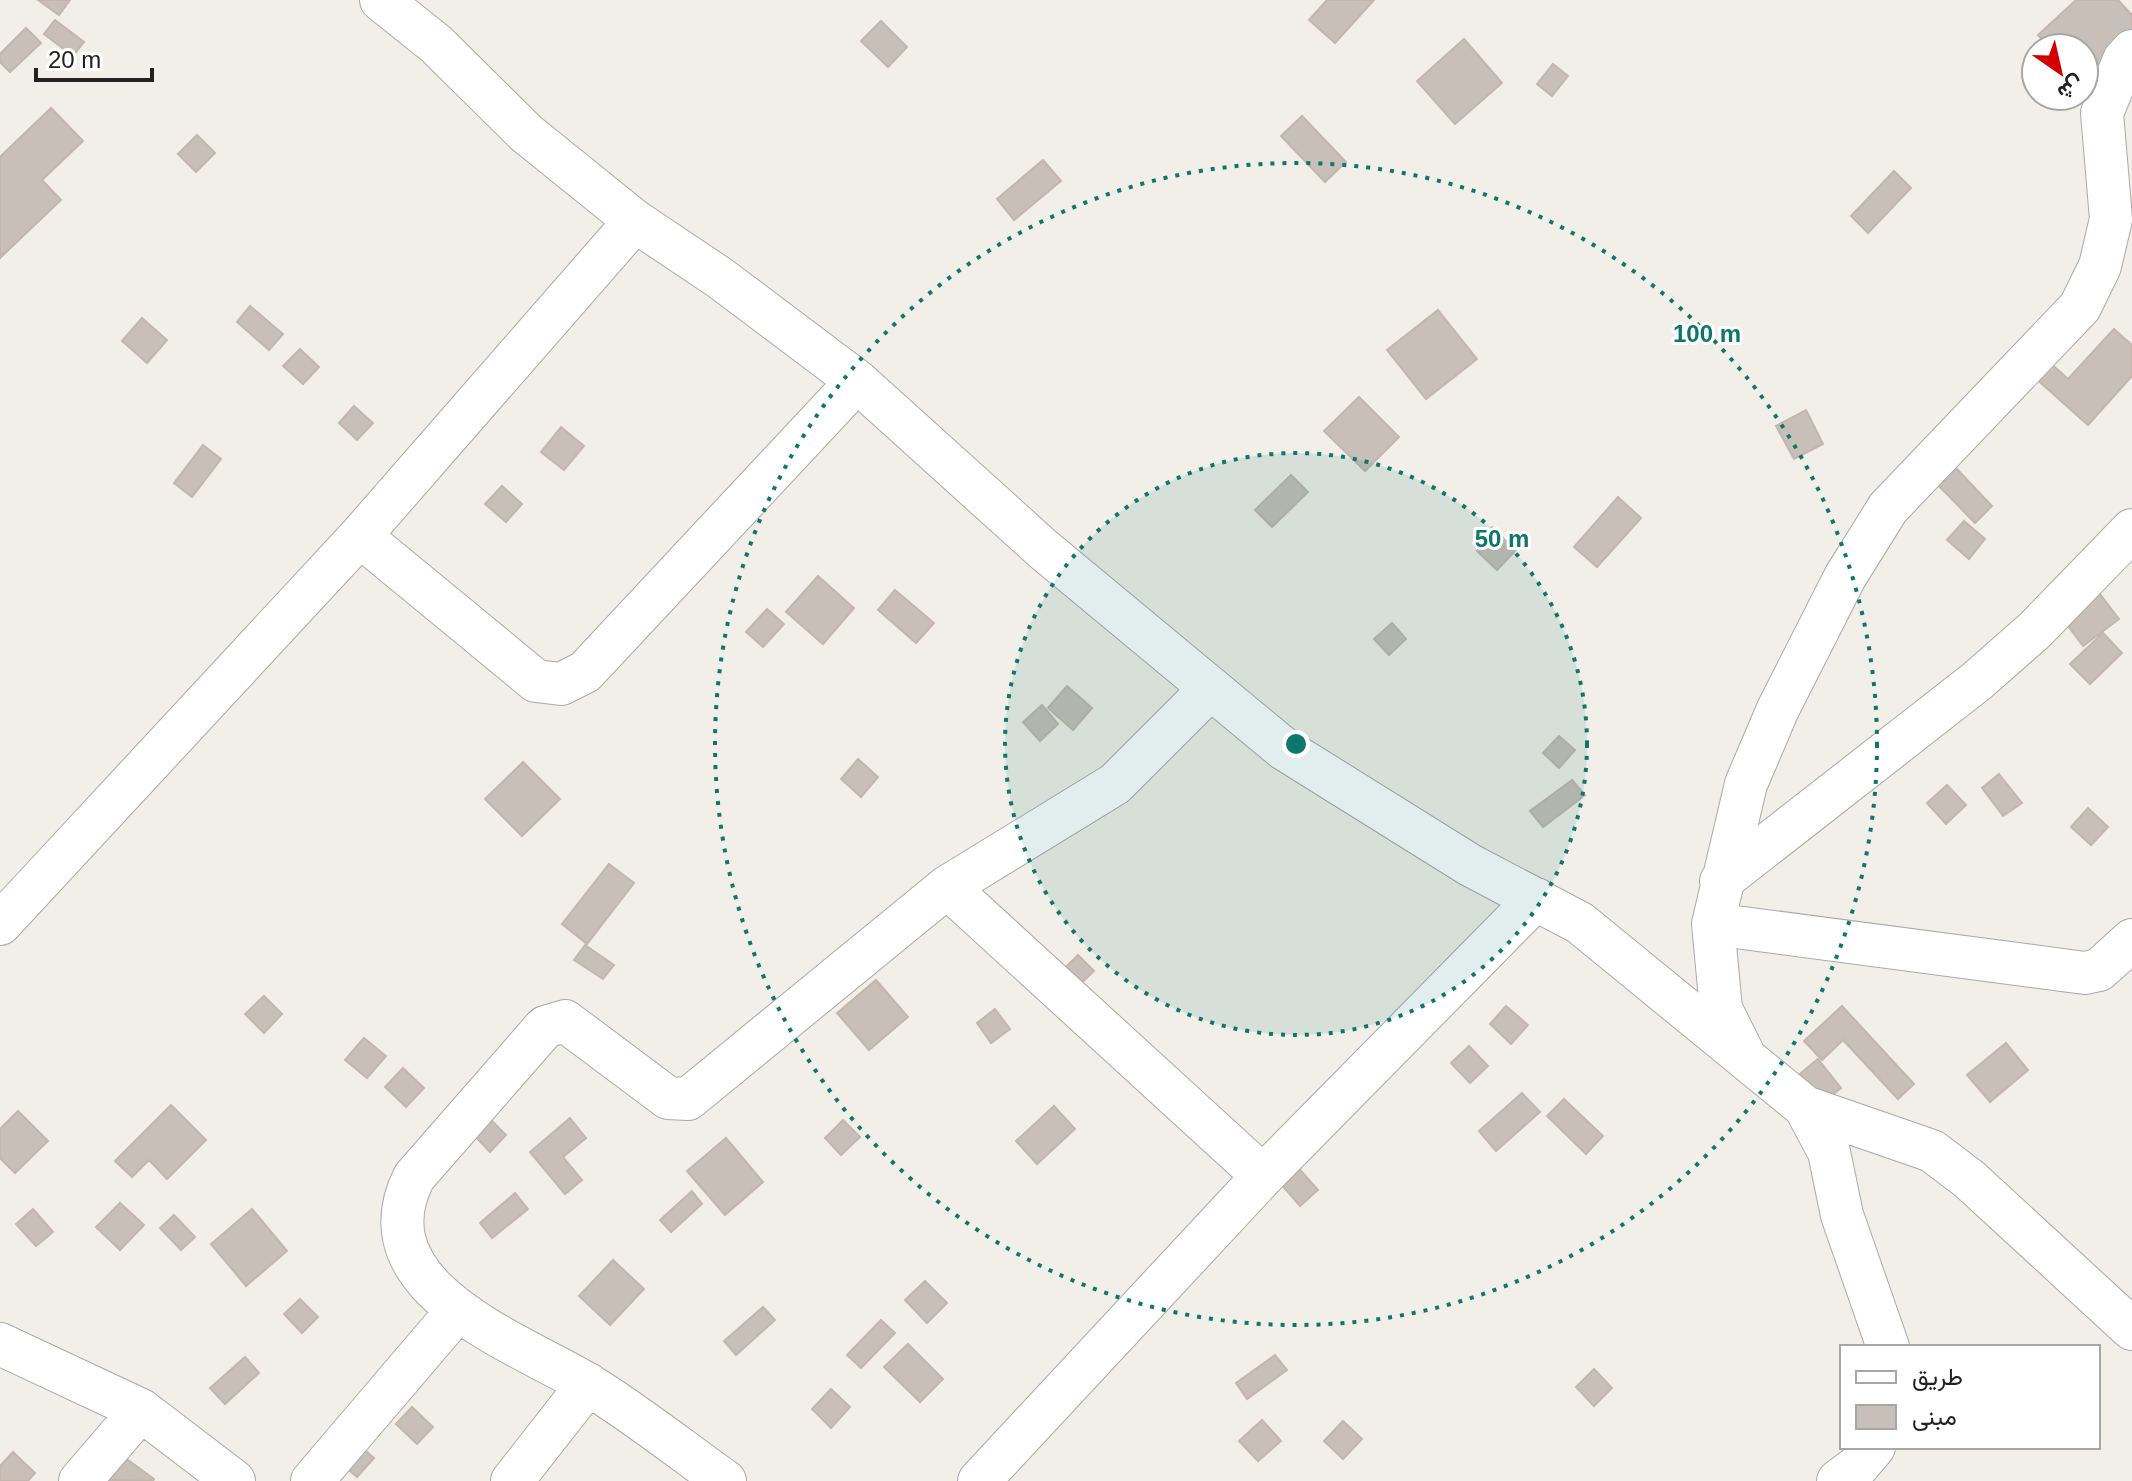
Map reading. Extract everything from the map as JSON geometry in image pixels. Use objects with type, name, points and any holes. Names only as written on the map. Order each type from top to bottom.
[{"type":"street","points":[[381,0],[436,44],[526,133],[635,221],[720,278],[857,381],[975,490],[1284,749],[1470,865],[1580,923],[1749,1065],[1805,1107],[1932,1151],[1969,1179],[2132,1329]]},
{"type":"street","points":[[1749,1065],[1721,1009],[1713,924],[1746,784],[1778,709],[1845,577],[1888,508],[2080,307],[2100,266],[2111,219],[2102,113],[2124,60],[2132,51]]},
{"type":"street","points":[[0,924],[360,536],[635,221]]},
{"type":"street","points":[[360,536],[536,681],[561,684],[585,672],[857,381]]},
{"type":"street","points":[[1721,881],[1977,681],[2035,630],[2132,530]]},
{"type":"street","points":[[725,1481],[588,1384],[557,1370],[457,1311],[409,1259],[403,1243],[406,1194],[414,1177],[545,1027],[565,1021],[668,1098],[688,1099],[947,887],[1115,784],[1211,688]]},
{"type":"street","points":[[947,887],[1263,1176]]},
{"type":"street","points":[[979,1481],[1263,1176],[1536,899]]},
{"type":"street","points":[[1713,924],[2085,973],[2099,970],[2132,940]]},
{"type":"street","points":[[1805,1107],[1829,1152],[1842,1215],[1887,1345]]},
{"type":"street","points":[[312,1481],[457,1311]]},
{"type":"street","points":[[0,1344],[141,1410],[234,1481]]},
{"type":"street","points":[[512,1481],[588,1384]]},
{"type":"street","points":[[80,1481],[141,1410]]},
{"type":"street","points":[[1838,1481],[1857,1467],[1872,1449]]},
{"type":"building","points":[[38,0],[70,0],[59,15]]},
{"type":"building","points":[[1327,0],[1374,0],[1335,43],[1309,20]]},
{"type":"building","points":[[2076,0],[2118,0],[2132,15],[2132,60],[2100,90],[2100,32],[2041,32]]},
{"type":"building","points":[[55,20],[84,42],[73,56],[44,34]]},
{"type":"building","points":[[881,21],[907,47],[888,67],[861,41]]},
{"type":"building","points":[[26,28],[41,43],[10,72],[0,62],[0,54]]},
{"type":"building","points":[[1464,39],[1502,83],[1455,124],[1417,81]]},
{"type":"building","points":[[1553,64],[1568,76],[1552,96],[1537,84]]},
{"type":"building","points":[[51,108],[83,141],[42,180],[61,200],[0,258],[0,157]]},
{"type":"building","points":[[1302,116],[1346,162],[1325,182],[1281,136]]},
{"type":"building","points":[[197,135],[215,153],[196,172],[178,154]]},
{"type":"building","points":[[1043,160],[1061,181],[1014,220],[997,199]]},
{"type":"building","points":[[1894,171],[1911,188],[1868,233],[1851,216]]},
{"type":"building","points":[[250,306],[283,334],[269,350],[237,322]]},
{"type":"building","points":[[1438,310],[1477,359],[1426,399],[1387,350]]},
{"type":"building","points":[[142,318],[167,340],[147,363],[122,341]]},
{"type":"building","points":[[2114,329],[2132,345],[2132,376],[2088,425],[2033,376],[2047,360],[2068,379]]},
{"type":"building","points":[[300,349],[319,367],[303,384],[283,366]]},
{"type":"building","points":[[1359,397],[1399,437],[1365,471],[1324,431]]},
{"type":"building","points":[[354,406],[373,423],[357,440],[339,423]]},
{"type":"building","points":[[1806,410],[1823,444],[1794,459],[1776,426]]},
{"type":"building","points":[[561,427],[584,446],[564,470],[541,452]]},
{"type":"building","points":[[203,445],[221,459],[192,497],[174,483]]},
{"type":"building","points":[[1954,466],[1992,506],[1975,523],[1936,483]]},
{"type":"building","points":[[1291,475],[1308,492],[1272,527],[1255,510]]},
{"type":"building","points":[[502,486],[522,504],[506,522],[485,504]]},
{"type":"building","points":[[1618,497],[1641,518],[1597,567],[1574,547]]},
{"type":"building","points":[[1964,521],[1985,539],[1969,559],[1947,540]]},
{"type":"building","points":[[1496,532],[1516,550],[1497,570],[1477,551]]},
{"type":"building","points":[[818,576],[854,608],[823,644],[786,612]]},
{"type":"building","points":[[2087,577],[2119,619],[2083,646],[2051,603]]},
{"type":"building","points":[[895,590],[934,623],[916,643],[878,610]]},
{"type":"building","points":[[767,609],[784,624],[763,647],[746,632]]},
{"type":"building","points":[[1392,623],[1406,639],[1389,655],[1374,639]]},
{"type":"building","points":[[2103,633],[2122,653],[2090,684],[2070,664]]},
{"type":"building","points":[[1067,686],[1092,708],[1073,730],[1048,708]]},
{"type":"building","points":[[1042,705],[1058,724],[1040,741],[1023,722]]},
{"type":"building","points":[[1559,736],[1575,750],[1559,768],[1543,753]]},
{"type":"building","points":[[858,759],[878,777],[861,797],[841,779]]},
{"type":"building","points":[[523,762],[560,799],[522,836],[485,799]]},
{"type":"building","points":[[1999,774],[2022,803],[2003,816],[1982,788]]},
{"type":"building","points":[[1572,780],[1585,795],[1543,827],[1530,811]]},
{"type":"building","points":[[1947,785],[1966,805],[1946,824],[1927,803]]},
{"type":"building","points":[[2088,808],[2108,827],[2091,845],[2071,827]]},
{"type":"building","points":[[609,864],[634,883],[587,944],[562,924]]},
{"type":"building","points":[[585,945],[614,965],[603,979],[574,960]]},
{"type":"building","points":[[1078,955],[1094,971],[1075,989],[1060,973]]},
{"type":"building","points":[[876,980],[908,1017],[869,1050],[837,1013]]},
{"type":"building","points":[[264,996],[282,1014],[264,1033],[245,1014]]},
{"type":"building","points":[[1506,1006],[1528,1025],[1511,1044],[1490,1024]]},
{"type":"building","points":[[1842,1006],[1914,1084],[1898,1099],[1843,1040],[1822,1060],[1804,1041]]},
{"type":"building","points":[[995,1009],[1010,1029],[991,1043],[977,1023]]},
{"type":"building","points":[[364,1038],[386,1056],[367,1078],[345,1060]]},
{"type":"building","points":[[2006,1043],[2028,1070],[1990,1102],[1967,1075]]},
{"type":"building","points":[[1469,1046],[1488,1066],[1470,1083],[1451,1063]]},
{"type":"building","points":[[1818,1059],[1841,1088],[1816,1108],[1794,1079]]},
{"type":"building","points":[[403,1068],[424,1088],[406,1107],[385,1087]]},
{"type":"building","points":[[1522,1093],[1540,1112],[1496,1151],[1479,1131]]},
{"type":"building","points":[[1564,1099],[1603,1136],[1586,1154],[1547,1116]]},
{"type":"building","points":[[171,1105],[206,1140],[167,1179],[149,1160],[132,1177],[115,1161]]},
{"type":"building","points":[[1054,1106],[1075,1129],[1037,1164],[1016,1141]]},
{"type":"building","points":[[18,1111],[48,1141],[15,1173],[0,1158],[0,1129]]},
{"type":"building","points":[[486,1115],[506,1135],[490,1152],[470,1131]]},
{"type":"building","points":[[570,1118],[586,1138],[563,1157],[582,1180],[565,1194],[530,1152]]},
{"type":"building","points":[[843,1120],[860,1137],[841,1155],[825,1138]]},
{"type":"building","points":[[726,1138],[763,1182],[725,1215],[687,1171]]},
{"type":"building","points":[[1292,1161],[1318,1190],[1300,1206],[1274,1176]]},
{"type":"building","points":[[692,1191],[702,1204],[671,1232],[660,1220]]},
{"type":"building","points":[[515,1193],[528,1209],[492,1238],[480,1223]]},
{"type":"building","points":[[120,1203],[144,1225],[120,1250],[96,1227]]},
{"type":"building","points":[[33,1209],[53,1232],[36,1246],[16,1224]]},
{"type":"building","points":[[252,1209],[287,1251],[246,1286],[211,1244]]},
{"type":"building","points":[[174,1215],[195,1237],[181,1250],[160,1228]]},
{"type":"building","points":[[613,1260],[644,1289],[610,1325],[579,1296]]},
{"type":"building","points":[[925,1281],[947,1303],[927,1323],[905,1300]]},
{"type":"building","points":[[300,1299],[318,1317],[302,1333],[284,1314]]},
{"type":"building","points":[[763,1307],[775,1320],[736,1355],[724,1341]]},
{"type":"building","points":[[881,1320],[895,1333],[861,1368],[847,1355]]},
{"type":"building","points":[[908,1344],[943,1379],[920,1402],[884,1367]]},
{"type":"building","points":[[1275,1355],[1287,1370],[1247,1399],[1236,1383]]},
{"type":"building","points":[[245,1357],[259,1373],[225,1404],[210,1388]]},
{"type":"building","points":[[1594,1369],[1612,1388],[1594,1406],[1576,1387]]},
{"type":"building","points":[[831,1389],[850,1407],[831,1428],[812,1409]]},
{"type":"building","points":[[412,1407],[433,1427],[417,1444],[396,1424]]},
{"type":"building","points":[[1262,1420],[1281,1441],[1258,1461],[1239,1441]]},
{"type":"building","points":[[1343,1421],[1362,1439],[1343,1459],[1324,1441]]},
{"type":"building","points":[[352,1439],[374,1458],[357,1477],[335,1458]]},
{"type":"building","points":[[13,1452],[35,1473],[28,1481],[0,1481],[0,1466]]},
{"type":"building","points":[[124,1457],[154,1479],[153,1481],[106,1480]]}]
